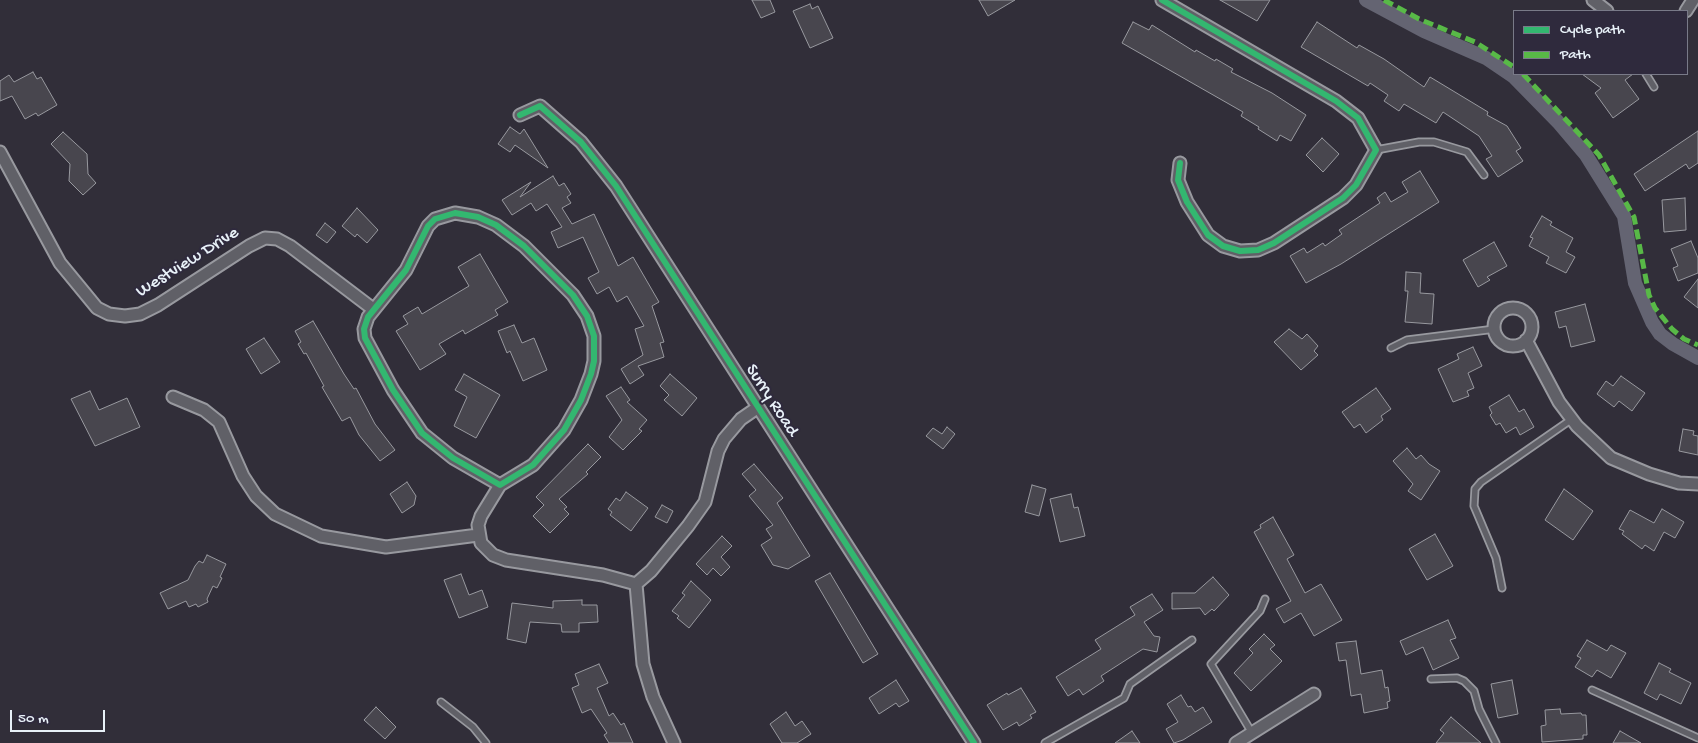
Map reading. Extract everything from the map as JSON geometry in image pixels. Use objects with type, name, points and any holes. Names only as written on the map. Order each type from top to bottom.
[{"type":"street","points":[[1162,0],[1336,101],[1358,118],[1376,150],[1356,185],[1343,198],[1274,243],[1258,250],[1240,251],[1223,246],[1208,235],[1186,202],[1178,180],[1180,163]]},
{"type":"street","points":[[1593,0],[1606,10]]},
{"type":"street","name":"Surry Road","points":[[520,116],[540,106],[581,142],[616,186],[974,743]]},
{"type":"street","name":"Westview Drive","points":[[0,152],[60,263],[96,308],[109,314],[125,316],[140,314],[158,305],[249,246],[265,238],[278,239],[290,246],[374,309]]},
{"type":"street","points":[[500,485],[453,458],[432,442],[406,411],[365,338],[365,324],[374,309],[406,270],[428,226],[435,219],[455,213],[478,217],[510,234],[550,270],[578,302],[591,324],[595,346],[594,361],[581,400],[564,430],[545,454],[520,475],[500,485],[481,516],[478,535],[486,548],[499,558],[603,576],[636,584]]},
{"type":"street","points":[[1506,309],[1523,310],[1528,314],[1532,324],[1532,330],[1526,340],[1521,344],[1510,345],[1500,339],[1495,328],[1497,317],[1506,309]]},
{"type":"street","points":[[1526,340],[1559,402],[1598,447],[1617,461],[1649,474],[1679,483],[1698,484]]},
{"type":"street","points":[[173,397],[204,410],[219,422],[243,476],[262,502],[275,514],[321,536],[386,547],[478,535]]},
{"type":"street","points":[[636,584],[651,571],[698,513],[705,502],[718,451],[724,438],[741,419],[757,408]]},
{"type":"street","points":[[636,584],[643,664],[653,697],[674,743]]},
{"type":"street","points":[[1236,743],[1314,694]]},
{"type":"lane","points":[[1647,75],[1654,87]]},
{"type":"lane","points":[[1376,150],[1419,142],[1434,142],[1467,152],[1484,175]]},
{"type":"lane","points":[[1391,348],[1407,340],[1495,328]]},
{"type":"lane","points":[[1502,588],[1496,558],[1474,506],[1475,489],[1481,482],[1572,419]]},
{"type":"lane","points":[[1252,733],[1211,664],[1260,611],[1265,599]]},
{"type":"lane","points":[[1045,743],[1124,698],[1130,684],[1192,640]]},
{"type":"lane","points":[[1431,679],[1457,678],[1464,681],[1474,691],[1496,743]]},
{"type":"lane","points":[[1592,690],[1698,738]]},
{"type":"lane","points":[[441,702],[473,727],[486,743]]},
{"type":"building","points":[[752,0],[770,0],[775,12],[761,18]]},
{"type":"building","points":[[979,0],[1015,0],[988,16]]},
{"type":"building","points":[[1220,0],[1270,0],[1257,21]]},
{"type":"building","points":[[810,4],[812,9],[818,6],[833,38],[810,48],[793,11]]},
{"type":"building","points":[[1133,22],[1149,30],[1152,25],[1195,52],[1196,50],[1215,61],[1216,59],[1233,69],[1231,72],[1272,93],[1306,115],[1291,141],[1280,135],[1277,141],[1241,116],[1243,112],[1122,43]]},
{"type":"building","points":[[1317,22],[1357,48],[1359,45],[1384,59],[1424,87],[1430,77],[1488,112],[1487,115],[1507,126],[1521,148],[1516,151],[1523,161],[1498,177],[1486,159],[1492,156],[1479,136],[1443,112],[1436,123],[1404,104],[1399,111],[1384,101],[1388,95],[1370,83],[1368,86],[1301,47]]},
{"type":"building","points":[[33,72],[37,79],[41,77],[57,105],[38,116],[36,113],[25,119],[12,96],[0,101],[0,81],[9,75],[14,82]]},
{"type":"building","points":[[1583,75],[1632,75],[1625,80],[1639,99],[1613,118],[1595,93],[1601,88]]},
{"type":"building","points":[[510,127],[520,134],[524,129],[548,168],[515,145],[510,152],[498,144]]},
{"type":"building","points":[[1698,131],[1698,163],[1689,169],[1686,164],[1645,191],[1634,174]]},
{"type":"building","points":[[63,132],[87,154],[88,174],[96,183],[83,195],[69,181],[70,164],[51,144]]},
{"type":"building","points":[[1322,138],[1339,154],[1323,172],[1306,155]]},
{"type":"building","points":[[1420,171],[1439,202],[1341,264],[1306,283],[1290,256],[1304,248],[1307,253],[1323,243],[1325,246],[1342,234],[1339,230],[1380,203],[1377,198],[1385,192],[1391,202],[1408,192],[1402,182]]},
{"type":"building","points":[[553,176],[559,186],[564,183],[571,194],[567,197],[571,203],[562,208],[572,224],[594,214],[618,266],[633,257],[659,302],[652,306],[664,342],[660,343],[664,357],[638,366],[644,375],[630,384],[621,369],[643,355],[635,329],[644,326],[627,296],[617,302],[609,287],[597,294],[588,278],[599,272],[583,237],[558,248],[551,232],[562,227],[547,204],[536,211],[531,203],[512,215],[502,200],[531,182],[520,197]]},
{"type":"building","points":[[1685,198],[1686,230],[1664,232],[1662,200]]},
{"type":"building","points":[[357,208],[378,230],[367,243],[357,234],[355,237],[342,226]]},
{"type":"building","points":[[1542,216],[1552,222],[1550,225],[1573,238],[1566,252],[1575,257],[1566,273],[1546,263],[1549,257],[1529,246],[1533,238],[1530,237]]},
{"type":"building","points":[[325,223],[336,232],[327,243],[316,235]]},
{"type":"building","points":[[1691,241],[1698,258],[1698,273],[1678,281],[1673,268],[1678,266],[1671,249]]},
{"type":"building","points":[[1494,242],[1507,266],[1487,277],[1490,280],[1478,287],[1463,260]]},
{"type":"building","points":[[480,254],[508,302],[495,310],[498,315],[465,334],[463,330],[439,344],[446,354],[420,370],[396,331],[408,324],[403,316],[418,307],[422,314],[469,286],[458,267]]},
{"type":"building","points":[[1406,272],[1421,273],[1420,293],[1434,294],[1432,324],[1405,322],[1408,291],[1405,291]]},
{"type":"building","points":[[1698,279],[1698,308],[1684,297]]},
{"type":"building","points":[[1585,304],[1595,341],[1571,347],[1566,326],[1559,328],[1555,312]]},
{"type":"building","points":[[313,321],[344,374],[354,389],[356,388],[375,424],[395,450],[380,461],[359,435],[350,417],[342,421],[322,387],[324,386],[306,353],[304,354],[298,344],[301,342],[295,331]]},
{"type":"building","points":[[514,325],[522,343],[534,338],[547,370],[523,381],[510,351],[507,353],[498,331]]},
{"type":"building","points":[[1289,329],[1302,339],[1307,334],[1318,346],[1314,351],[1318,355],[1301,370],[1274,342]]},
{"type":"building","points":[[264,338],[280,362],[261,374],[246,349]]},
{"type":"building","points":[[1473,347],[1482,366],[1468,373],[1474,388],[1467,391],[1469,396],[1453,402],[1438,369],[1459,359],[1457,354]]},
{"type":"building","points":[[464,374],[500,395],[476,438],[454,426],[467,397],[455,390]]},
{"type":"building","points":[[670,374],[697,398],[682,416],[664,400],[669,395],[660,386]]},
{"type":"building","points":[[1621,376],[1645,393],[1632,411],[1619,401],[1614,407],[1597,394],[1606,381],[1613,386]]},
{"type":"building","points":[[621,387],[630,400],[627,402],[647,420],[639,429],[642,431],[623,450],[609,437],[622,420],[606,396]]},
{"type":"building","points":[[1376,388],[1391,409],[1381,416],[1383,420],[1366,433],[1360,424],[1354,428],[1342,412]]},
{"type":"building","points":[[90,391],[99,410],[127,398],[140,427],[95,446],[71,399]]},
{"type":"building","points":[[1509,395],[1519,412],[1524,409],[1534,427],[1520,435],[1516,427],[1506,433],[1500,423],[1496,425],[1490,415],[1492,413],[1489,407]]},
{"type":"building","points":[[947,427],[955,434],[943,449],[926,436],[933,428],[942,434]]},
{"type":"building","points":[[1683,429],[1694,431],[1693,435],[1698,436],[1698,455],[1679,451]]},
{"type":"building","points":[[588,444],[601,457],[586,472],[588,474],[559,499],[567,507],[564,509],[569,514],[550,533],[533,516],[544,505],[536,497]]},
{"type":"building","points":[[1407,448],[1416,459],[1421,455],[1429,464],[1440,471],[1421,500],[1408,491],[1413,484],[1393,461]]},
{"type":"building","points":[[754,464],[783,498],[777,503],[810,556],[788,569],[773,565],[761,545],[772,538],[766,529],[773,525],[749,496],[756,490],[742,474]]},
{"type":"building","points":[[407,482],[416,496],[414,505],[402,513],[390,494]]},
{"type":"building","points":[[1032,485],[1046,489],[1039,516],[1025,512]]},
{"type":"building","points":[[1564,489],[1593,511],[1573,540],[1545,520]]},
{"type":"building","points":[[626,492],[648,508],[631,531],[610,515],[612,512],[608,509],[616,498],[620,501]]},
{"type":"building","points":[[1071,494],[1074,508],[1078,507],[1085,536],[1060,542],[1050,499]]},
{"type":"building","points":[[662,505],[673,511],[667,523],[655,517]]},
{"type":"building","points":[[1662,509],[1684,522],[1675,538],[1664,532],[1654,551],[1645,545],[1642,549],[1622,534],[1624,531],[1619,529],[1630,510],[1654,523]]},
{"type":"building","points":[[1273,517],[1294,555],[1287,559],[1305,593],[1321,584],[1342,620],[1314,636],[1301,613],[1284,623],[1276,609],[1291,601],[1254,532],[1261,528],[1260,525]]},
{"type":"building","points":[[1435,534],[1453,566],[1427,580],[1409,549]]},
{"type":"building","points":[[722,536],[732,546],[721,557],[730,567],[721,576],[713,568],[707,575],[696,564]]},
{"type":"building","points":[[207,555],[226,564],[220,577],[222,578],[217,588],[213,586],[207,599],[208,602],[198,607],[196,604],[189,607],[186,601],[168,609],[160,593],[188,580],[195,566],[199,561],[203,563]]},
{"type":"building","points":[[830,573],[878,654],[863,663],[815,581]]},
{"type":"building","points":[[461,574],[469,595],[482,590],[488,607],[459,618],[444,580]]},
{"type":"building","points":[[1213,577],[1229,595],[1214,611],[1212,609],[1205,615],[1200,608],[1172,609],[1172,593],[1195,593]]},
{"type":"building","points":[[691,581],[711,600],[689,628],[672,611],[685,595],[682,593]]},
{"type":"building","points":[[1152,594],[1163,610],[1144,622],[1154,636],[1160,637],[1157,652],[1143,649],[1101,676],[1104,681],[1083,695],[1079,689],[1068,696],[1056,677],[1101,649],[1095,640],[1135,615],[1130,607]]},
{"type":"building","points":[[582,600],[582,605],[597,605],[598,622],[579,623],[579,632],[562,632],[561,624],[530,622],[526,643],[507,639],[512,603],[553,608],[553,601]]},
{"type":"building","points":[[1448,620],[1456,638],[1450,640],[1459,658],[1433,670],[1423,647],[1406,655],[1400,641]]},
{"type":"building","points":[[1264,634],[1275,645],[1270,649],[1282,661],[1251,691],[1234,673],[1253,653],[1249,649]]},
{"type":"building","points":[[1587,640],[1607,651],[1611,645],[1626,653],[1611,678],[1597,670],[1592,677],[1575,667],[1581,658],[1577,656]]},
{"type":"building","points":[[1356,641],[1361,674],[1382,670],[1385,688],[1388,687],[1390,701],[1387,702],[1388,708],[1364,713],[1361,694],[1351,696],[1346,660],[1339,661],[1336,643]]},
{"type":"building","points":[[1659,663],[1671,669],[1669,672],[1691,683],[1681,704],[1660,694],[1657,700],[1644,693]]},
{"type":"building","points":[[599,664],[608,683],[597,688],[609,716],[613,713],[621,725],[624,723],[633,743],[609,743],[604,735],[607,733],[591,709],[582,713],[572,688],[579,685],[575,674]]},
{"type":"building","points":[[896,680],[909,701],[899,707],[896,703],[879,714],[869,698]]},
{"type":"building","points":[[1512,680],[1518,714],[1498,718],[1491,684]]},
{"type":"building","points":[[1021,688],[1036,712],[1030,715],[1032,718],[1019,726],[1017,722],[1003,730],[987,705],[1007,693],[1008,695]]},
{"type":"building","points":[[1181,695],[1188,707],[1191,706],[1195,712],[1203,707],[1212,722],[1183,740],[1174,743],[1166,729],[1178,722],[1167,704]]},
{"type":"building","points":[[376,707],[396,727],[385,739],[364,720]]},
{"type":"building","points":[[1560,709],[1561,714],[1581,713],[1586,715],[1587,735],[1583,735],[1583,739],[1542,742],[1541,726],[1546,725],[1545,710]]},
{"type":"building","points":[[786,712],[795,726],[802,721],[811,734],[797,743],[782,743],[770,724]]},
{"type":"building","points":[[1451,717],[1481,743],[1436,743],[1444,733],[1440,730]]},
{"type":"building","points":[[1132,731],[1140,743],[1115,743]]},
{"type":"building","points":[[1620,731],[1641,743],[1613,743]]},
{"type":"waterway","points":[[1366,0],[1424,31],[1486,58],[1514,77],[1558,122],[1586,155],[1624,216],[1635,283],[1652,322],[1660,334],[1673,344],[1698,358]]},
{"type":"marked path","points":[[1384,0],[1419,19],[1475,42],[1513,66]]},
{"type":"marked path","points":[[1524,75],[1599,155],[1634,217],[1649,295],[1655,308],[1672,329],[1684,339],[1698,345]]},
{"type":"cycle path","points":[[1162,0],[1336,101],[1358,118],[1376,150],[1356,185],[1343,198],[1274,243],[1258,250],[1240,251],[1223,246],[1208,235],[1187,202],[1178,180],[1180,163]]},
{"type":"cycle path","points":[[520,115],[540,106],[581,142],[616,186],[974,743]]},
{"type":"cycle path","points":[[455,213],[478,217],[496,225],[524,246],[573,295],[587,316],[594,336],[594,361],[591,374],[581,400],[564,430],[533,465],[500,485],[453,458],[422,433],[393,390],[365,338],[364,329],[368,317],[406,270],[428,226],[435,219],[455,213]]}]
